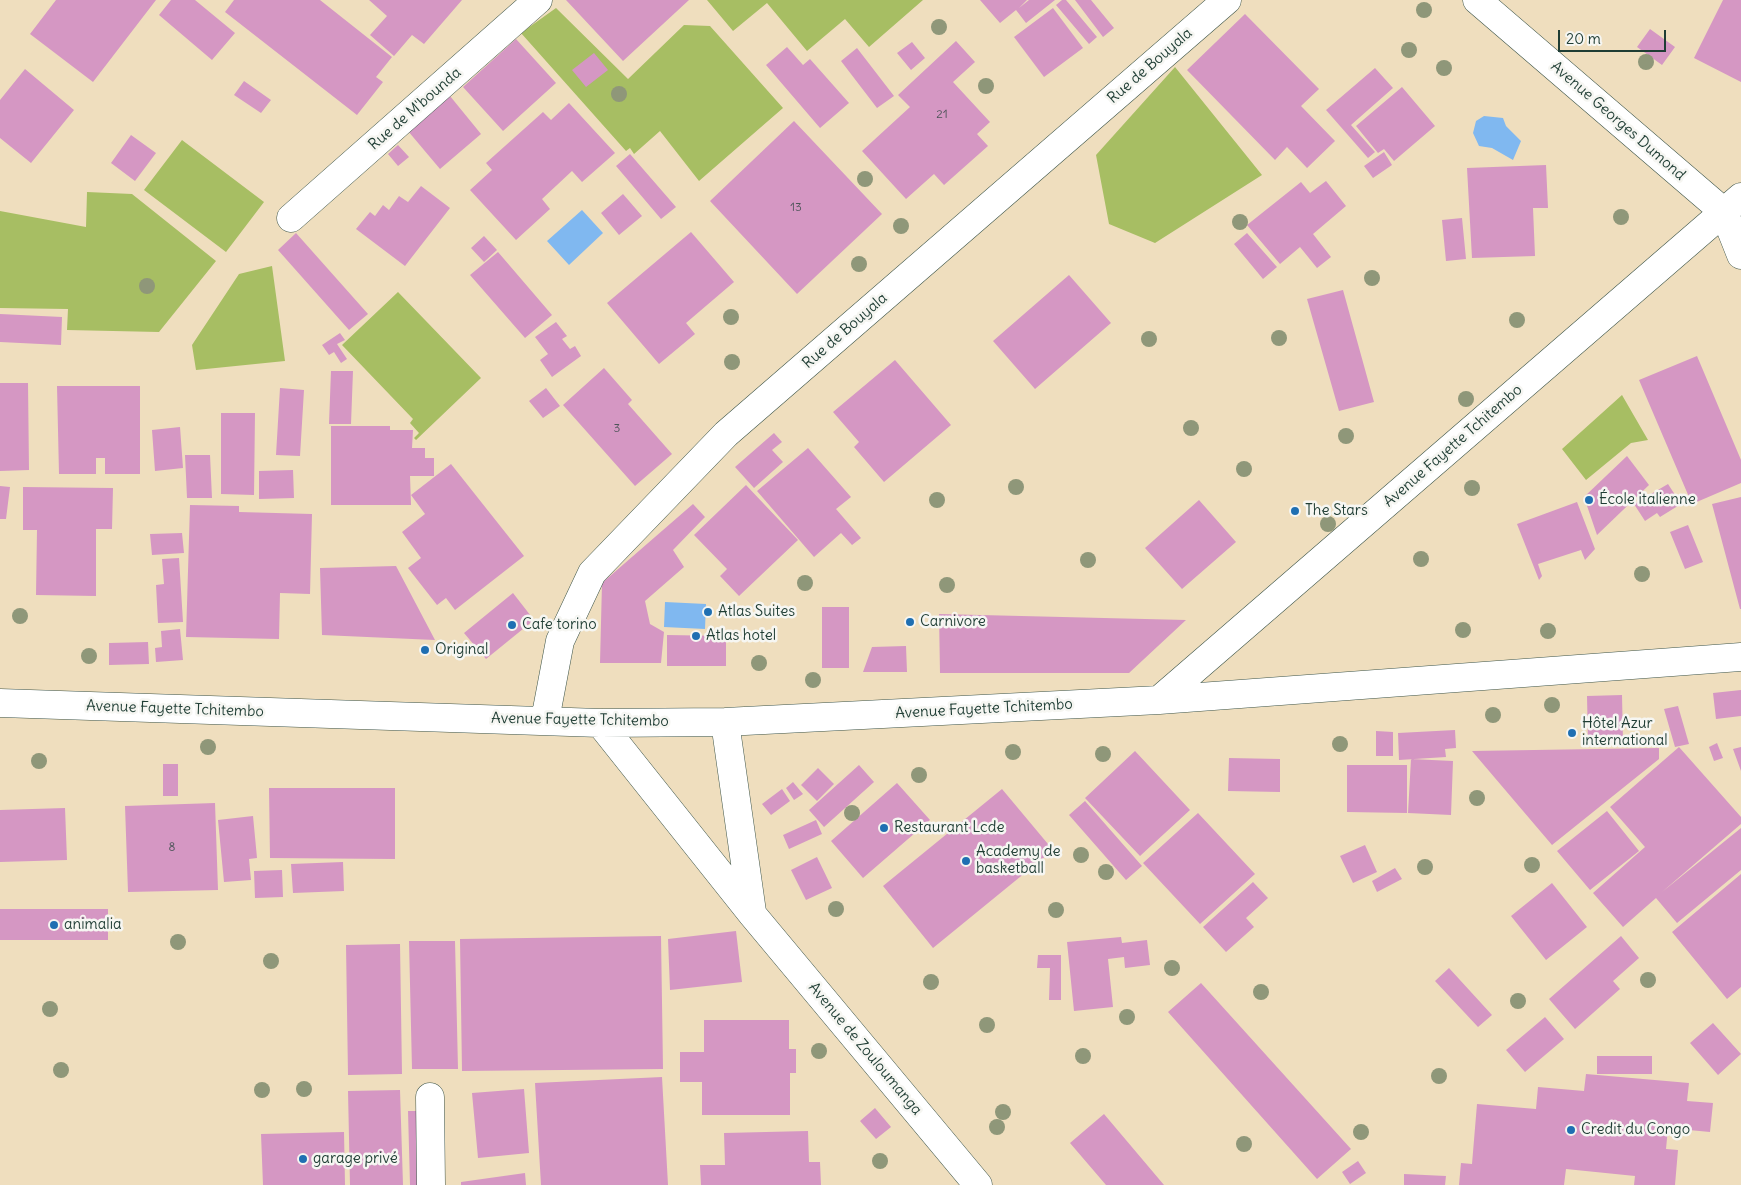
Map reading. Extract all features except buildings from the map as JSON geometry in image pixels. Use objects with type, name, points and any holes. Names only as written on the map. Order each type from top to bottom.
[{"type":"street","name":"Rue de Bouyala","points":[[545,720],[560,641],[592,573],[726,434],[1227,0]]},
{"type":"street","name":"Avenue Georges Dumond","points":[[1477,0],[1732,204],[1741,255]]},
{"type":"street","name":"Rue de M'bounda","points":[[291,218],[532,2]]},
{"type":"street","name":"Avenue Fayette Tchitembo","points":[[1159,700],[1732,204]]},
{"type":"street","name":"Avenue Fayette Tchitembo","points":[[0,703],[600,723],[725,722],[1159,700],[1741,657]]},
{"type":"street","points":[[725,722],[752,914]]},
{"type":"street","name":"Avenue de Zouloumanga","points":[[600,723],[752,914],[978,1185]]},
{"type":"street","points":[[430,1097],[431,1185]]},
{"type":"green space","points":[[707,0],[923,0],[869,47],[845,19],[807,51],[767,3],[733,31]]},
{"type":"green space","points":[[556,8],[628,79],[684,25],[710,26],[783,108],[699,181],[660,131],[634,154],[630,148],[626,151],[521,33]]},
{"type":"green space","points":[[1175,67],[1262,175],[1155,243],[1109,224],[1096,155]]},
{"type":"green space","points":[[182,140],[264,202],[226,252],[144,190]]},
{"type":"green space","points":[[87,192],[132,194],[216,261],[159,332],[67,330],[68,309],[0,308],[0,211],[86,227]]},
{"type":"green space","points":[[272,266],[285,361],[196,370],[192,345],[239,274]]},
{"type":"green space","points":[[398,292],[481,378],[416,440],[414,438],[419,433],[410,423],[413,419],[342,345]]},
{"type":"green space","points":[[1622,395],[1648,440],[1631,443],[1586,480],[1562,449]]},
{"type":"water","points":[[1484,116],[1503,118],[1506,126],[1521,141],[1513,160],[1492,148],[1479,146],[1473,133],[1476,121]]},
{"type":"water","points":[[582,210],[603,233],[569,265],[547,241]]},
{"type":"water","points":[[665,602],[706,604],[705,629],[664,627]]},
{"type":"place","name":"École italienne","points":[[1589,500]]},
{"type":"place","name":"The Stars","points":[[1295,511]]},
{"type":"place","name":"Atlas Suites","points":[[708,612]]},
{"type":"place","name":"Carnivore","points":[[910,622]]},
{"type":"place","name":"Cafe torino","points":[[512,625]]},
{"type":"place","name":"Atlas hotel","points":[[696,636]]},
{"type":"place","name":"Original","points":[[425,650]]},
{"type":"place","name":"Hôtel Azur international","points":[[1572,733]]},
{"type":"place","name":"Restaurant Lcde","points":[[884,828]]},
{"type":"place","name":"Academy de basketball","points":[[966,861]]},
{"type":"place","name":"animalia","points":[[54,925]]},
{"type":"place","name":"Credit du Congo","points":[[1571,1130]]},
{"type":"place","name":"garage privé","points":[[303,1159]]}]
